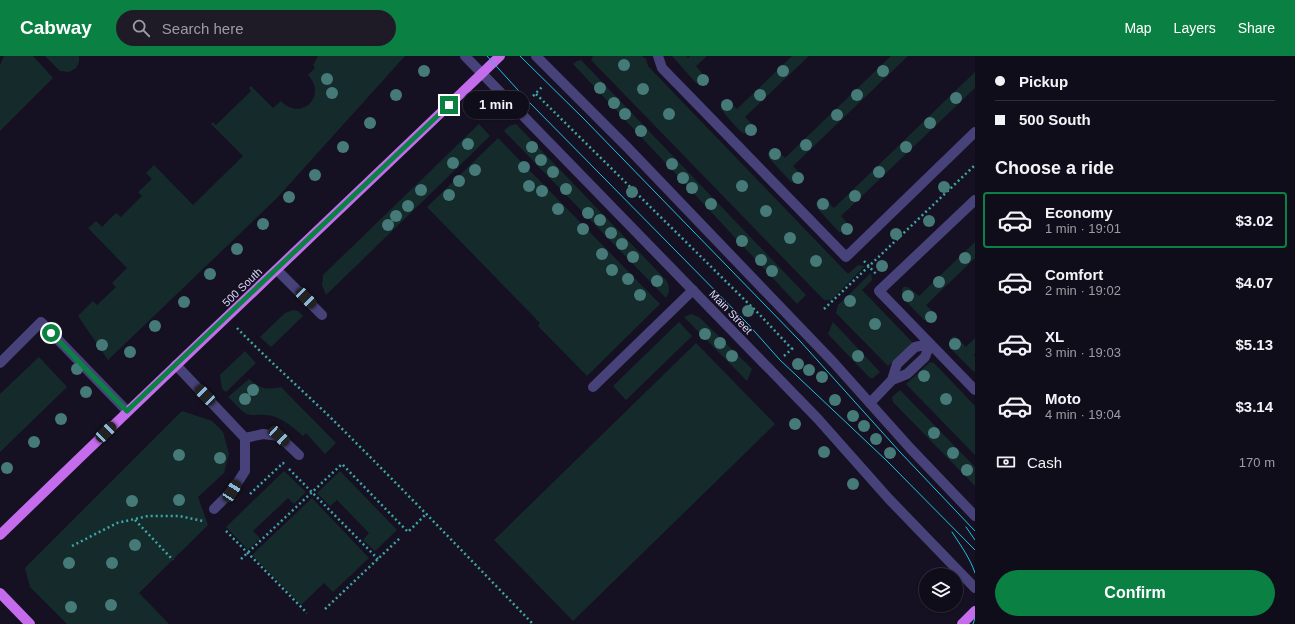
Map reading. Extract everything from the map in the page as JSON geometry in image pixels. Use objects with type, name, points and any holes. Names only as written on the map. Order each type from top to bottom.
[{"type":"main road","name":"500 South","points":[[0,535],[127,411],[227,318],[500,56]]},
{"type":"main road","points":[[0,593],[30,624]]},
{"type":"main road","points":[[962,624],[975,612]]},
{"type":"street","name":"Main Street","points":[[465,56],[818,419],[889,499],[975,588]]},
{"type":"street","points":[[536,56],[834,362],[910,448],[975,516]]},
{"type":"street","points":[[658,56],[662,68],[846,257],[975,132]]},
{"type":"street","points":[[975,200],[879,291],[975,390]]},
{"type":"street","points":[[277,270],[322,315]]},
{"type":"street","points":[[593,387],[693,290]]},
{"type":"street","points":[[0,363],[41,322],[127,411]]},
{"type":"street","points":[[870,403],[892,380],[907,374],[925,357],[930,344]]},
{"type":"street","points":[[176,365],[245,438],[245,471],[232,491],[214,509]]},
{"type":"street","points":[[245,438],[263,434],[279,436],[299,455]]},
{"type":"path","points":[[544,86],[534,95],[793,347],[784,356]]},
{"type":"path","points":[[824,310],[975,165]]},
{"type":"path","points":[[853,250],[887,284]]},
{"type":"path","points":[[227,318],[265,357],[330,418],[533,624]]},
{"type":"path","points":[[246,498],[283,463],[378,559]]},
{"type":"path","points":[[241,559],[342,464],[408,532],[426,514]]},
{"type":"path","points":[[72,546],[117,523],[148,516],[179,516],[206,522]]},
{"type":"path","points":[[135,519],[173,560]]},
{"type":"path","points":[[226,531],[306,614]]},
{"type":"path","points":[[325,609],[400,538]]},
{"type":"green space","points":[[4,56],[33,56],[53,78],[0,131],[0,65]]},
{"type":"green space","points":[[45,56],[79,56],[79,62],[76,68],[69,72],[60,71]]},
{"type":"green space","points":[[318,56],[405,56],[277,198],[108,360],[78,316],[93,301],[97,305],[116,287],[112,283],[127,268],[88,228],[96,221],[102,227],[116,213],[121,217],[142,196],[138,192],[152,179],[146,173],[154,165],[193,205],[243,156],[211,124],[213,122],[216,125],[251,91],[249,88],[251,86],[273,108],[281,101],[289,107],[296,109],[304,108],[310,104],[314,98],[315,91],[313,83],[308,75],[315,68],[313,65]]},
{"type":"green space","points":[[593,56],[642,56],[646,59],[648,66],[848,274],[858,265],[865,266],[831,300],[824,300],[591,60]]},
{"type":"green space","points":[[672,56],[687,56],[688,58],[690,56],[707,56],[696,66],[706,78],[706,83],[700,85],[696,83]]},
{"type":"green space","points":[[792,56],[809,56],[745,117],[754,126],[755,131],[750,134],[743,133],[721,109],[721,101],[727,99],[737,109]]},
{"type":"green space","points":[[891,56],[908,56],[793,166],[804,180],[797,183],[791,182],[769,158],[768,153],[771,149],[775,148],[785,158]]},
{"type":"green space","points":[[581,60],[806,295],[797,304],[573,64]]},
{"type":"green space","points":[[975,72],[975,88],[841,216],[852,230],[848,233],[839,232],[817,208],[816,203],[819,199],[823,198],[834,208]]},
{"type":"green space","points":[[479,124],[490,136],[326,295],[322,285],[323,275]]},
{"type":"green space","points":[[516,124],[666,280],[669,289],[666,298],[504,131],[509,126]]},
{"type":"green space","points":[[498,138],[660,304],[587,376],[538,326],[540,323],[427,207]]},
{"type":"green space","points":[[975,242],[975,258],[926,305],[937,318],[930,322],[924,320],[902,297],[902,289],[904,287],[908,287],[919,296]]},
{"type":"green space","points":[[871,273],[872,280],[862,290],[912,342],[912,345],[888,366],[836,313],[838,305]]},
{"type":"green space","points":[[293,310],[298,311],[303,316],[271,347],[260,337],[285,313]]},
{"type":"green space","points":[[691,314],[699,317],[752,369],[747,381],[684,317]]},
{"type":"green space","points":[[679,322],[692,336],[626,400],[613,386]]},
{"type":"green space","points":[[833,322],[880,372],[873,378],[870,378],[828,334]]},
{"type":"green space","points":[[954,336],[966,347],[975,338],[975,372],[949,347],[950,339]]},
{"type":"green space","points":[[696,343],[775,424],[573,621],[494,540]]},
{"type":"green space","points":[[245,351],[256,363],[226,392],[222,389],[220,375]]},
{"type":"green space","points":[[39,357],[67,387],[0,452],[0,394]]},
{"type":"green space","points":[[930,362],[934,363],[975,406],[975,455],[906,384]]},
{"type":"green space","points":[[249,379],[264,388],[281,387],[336,443],[325,454],[306,433],[303,436],[281,419],[264,415],[249,415],[242,411],[228,397]]},
{"type":"green space","points":[[900,390],[975,467],[975,486],[893,402],[892,397]]},
{"type":"green space","points":[[182,411],[212,421],[223,432],[229,454],[224,473],[198,497],[208,525],[139,593],[169,624],[67,624],[30,587],[25,568]]},
{"type":"green space","points":[[284,471],[306,492],[294,504],[288,498],[253,531],[260,538],[248,550],[226,527]]},
{"type":"green space","points":[[340,471],[397,530],[375,551],[363,540],[369,533],[337,500],[330,506],[317,493]]},
{"type":"green space","points":[[312,498],[369,558],[333,592],[324,583],[301,605],[252,555]]},
{"type":"tram line","points":[[487,56],[528,101],[747,323],[780,360],[887,461],[975,550]]},
{"type":"tram line","points":[[520,56],[584,119],[800,341],[900,452],[975,531]]},
{"type":"tram line","points":[[966,527],[975,540]]},
{"type":"tram line","points":[[952,532],[968,557],[975,573]]},
{"type":"tram line","points":[[973,624],[975,618]]},
{"type":"route","points":[[51,333],[127,411],[227,318],[449,105]]}]
